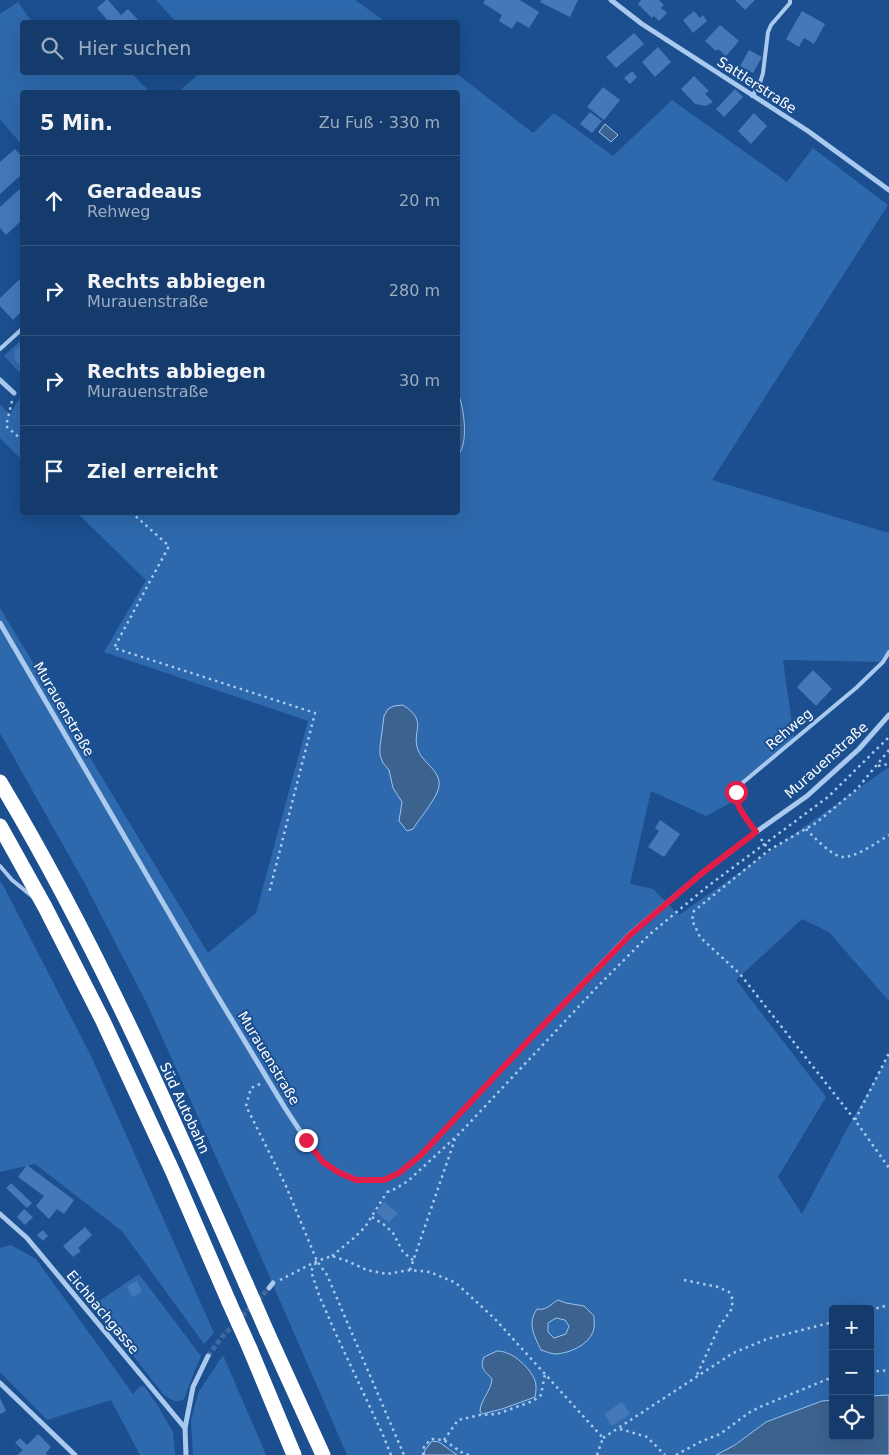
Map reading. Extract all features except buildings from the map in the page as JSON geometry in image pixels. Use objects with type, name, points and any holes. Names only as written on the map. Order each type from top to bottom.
[{"type":"highway","name":"Süd Autobahn","points":[[0,782],[64,897],[141,1051],[323,1455]]},
{"type":"highway","points":[[0,826],[45,907],[103,1021],[168,1161],[294,1455]]},
{"type":"street","name":"Sattlerstraße","points":[[611,0],[642,24],[808,131],[889,190]]},
{"type":"street","points":[[0,380],[14,393]]},
{"type":"street","name":"Murauenstraße","points":[[0,622],[268,1080],[306,1140],[323,1162],[338,1172],[356,1180],[384,1180],[399,1173],[421,1155],[630,935],[701,874],[807,796],[859,749],[889,715]]},
{"type":"street","name":"Eichbachgasse","points":[[0,1214],[27,1238],[185,1428]]},
{"type":"street","points":[[186,1455],[185,1428],[193,1387],[208,1356]]},
{"type":"street","points":[[0,1383],[75,1455]]},
{"type":"lane","points":[[752,96],[758,86],[762,73],[768,32],[771,25],[790,3],[790,0]]},
{"type":"lane","points":[[0,349],[20,331]]},
{"type":"lane","name":"Rehweg","points":[[756,832],[738,806],[736,792],[740,786],[856,688],[882,662],[889,652]]},
{"type":"lane","points":[[0,866],[12,880],[45,907]]},
{"type":"path","points":[[14,393],[6,426],[20,438]]},
{"type":"path","points":[[134,515],[169,546],[114,648],[314,712],[269,893]]},
{"type":"path","points":[[271,1286],[316,1260],[332,1256],[356,1237],[365,1227],[387,1192],[408,1180],[456,1137],[599,985],[650,934],[708,886],[828,797],[889,738]]},
{"type":"path","points":[[889,750],[878,766],[857,789],[816,823],[769,850],[694,911],[692,920],[700,937],[740,974],[855,1120],[889,1168]]},
{"type":"path","points":[[878,766],[889,764]]},
{"type":"path","points":[[806,829],[836,855],[845,857],[868,848],[889,834]]},
{"type":"path","points":[[764,843],[769,850]]},
{"type":"path","points":[[855,1120],[889,1053]]},
{"type":"path","points":[[268,1080],[251,1088],[246,1106],[286,1186],[316,1260],[327,1275],[404,1455]]},
{"type":"path","points":[[410,1270],[456,1137]]},
{"type":"path","points":[[384,1180],[387,1192]]},
{"type":"path","points":[[372,1216],[393,1233],[403,1252],[413,1260]]},
{"type":"path","points":[[332,1256],[374,1272],[387,1274],[410,1270],[430,1272],[456,1283],[495,1319],[603,1438]]},
{"type":"path","points":[[316,1260],[311,1271],[319,1296],[384,1435],[391,1455]]},
{"type":"path","points":[[684,1280],[718,1287],[729,1292],[733,1300],[731,1310],[719,1327],[695,1378]]},
{"type":"path","points":[[874,1309],[889,1305]]},
{"type":"path","points":[[597,1455],[603,1438],[734,1353],[767,1339],[829,1323]]},
{"type":"path","points":[[874,1372],[889,1370]]},
{"type":"path","points":[[444,1440],[458,1420],[480,1415],[497,1414],[533,1401],[541,1396],[545,1374]]},
{"type":"path","points":[[676,1455],[720,1434],[750,1412],[762,1406],[829,1380]]},
{"type":"path","points":[[619,1428],[647,1437],[664,1455]]},
{"type":"path","points":[[423,1455],[424,1446],[432,1439],[444,1440],[461,1452],[469,1455]]},
{"type":"shaded area","points":[[156,0],[355,0],[383,20],[174,20]]},
{"type":"shaded area","points":[[18,2],[31,20],[20,20],[20,75],[133,75],[148,90],[20,90],[20,143],[0,119],[0,14]]},
{"type":"shaded area","points":[[198,75],[459,75],[533,133],[554,113],[613,156],[672,100],[787,182],[813,148],[888,205],[712,480],[889,533],[889,652],[883,662],[783,660],[794,739],[740,785],[736,800],[706,816],[651,791],[630,884],[653,889],[679,915],[889,767],[889,1001],[829,932],[802,919],[736,980],[826,1097],[778,1177],[802,1214],[889,1055],[889,1395],[874,1396],[874,1305],[829,1305],[829,1400],[822,1401],[766,1422],[735,1445],[716,1455],[457,1455],[449,1448],[425,1450],[424,1455],[347,1455],[254,1241],[147,1004],[85,884],[0,733],[0,608],[208,953],[256,913],[308,721],[104,652],[146,580],[79,515],[460,515],[460,90],[180,90]],"holes":[[[558,1300],[584,1306],[555,1354],[541,1310]],[[497,1351],[509,1353],[480,1411],[492,1379],[483,1369],[484,1357]]]},
{"type":"shaded area","points":[[605,124],[618,135],[611,142],[599,132]]},
{"type":"shaded area","points":[[20,341],[20,373],[4,356]]},
{"type":"shaded area","points":[[20,397],[20,458],[0,438],[0,405],[10,414]]},
{"type":"shaded area","points":[[460,400],[464,416],[464,434],[460,452]]},
{"type":"shaded area","points":[[403,705],[415,716],[418,726],[416,743],[418,750],[420,755],[435,771],[439,781],[438,791],[432,802],[413,829],[407,831],[399,821],[402,802],[393,788],[389,770],[383,763],[380,755],[384,716],[388,709]]},
{"type":"shaded area","points":[[0,881],[91,1056],[214,1333],[204,1344],[122,1231],[35,1164],[0,1172]]},
{"type":"shaded area","points":[[11,1245],[36,1259],[133,1394],[139,1387],[144,1386],[173,1432],[175,1455],[140,1455],[111,1400],[47,1420],[0,1372],[0,1248]]},
{"type":"shaded area","points":[[139,1274],[201,1356],[184,1399],[179,1401],[174,1401],[164,1395],[93,1305]]},
{"type":"shaded area","points":[[558,1300],[584,1306],[594,1316],[594,1330],[591,1337],[583,1344],[573,1350],[556,1354],[541,1350],[534,1334],[532,1320],[537,1309],[546,1308]],"holes":[[[556,1318],[565,1320],[569,1326],[566,1334],[554,1338],[548,1332],[548,1323]]]},
{"type":"shaded area","points":[[556,1318],[565,1320],[569,1326],[567,1334],[554,1338],[548,1332],[548,1323]]},
{"type":"shaded area","points":[[497,1351],[508,1353],[527,1368],[535,1380],[535,1397],[482,1414],[480,1411],[482,1403],[492,1379],[483,1370],[482,1364],[484,1357]]},
{"type":"shaded area","points":[[223,1355],[266,1455],[193,1455],[191,1421],[198,1393]]},
{"type":"shaded area","points":[[889,1395],[889,1455],[716,1455],[735,1445],[766,1422],[822,1401],[829,1400],[829,1440],[874,1440],[874,1396]]},
{"type":"shaded area","points":[[432,1441],[439,1442],[457,1455],[424,1455],[425,1450]]},
{"type":"tunnel","points":[[208,1356],[222,1337],[269,1288]]},
{"type":"route","points":[[306,1140],[323,1162],[338,1172],[356,1180],[384,1180],[399,1173],[421,1155],[630,935],[701,874],[756,832],[738,806],[736,792]]}]
